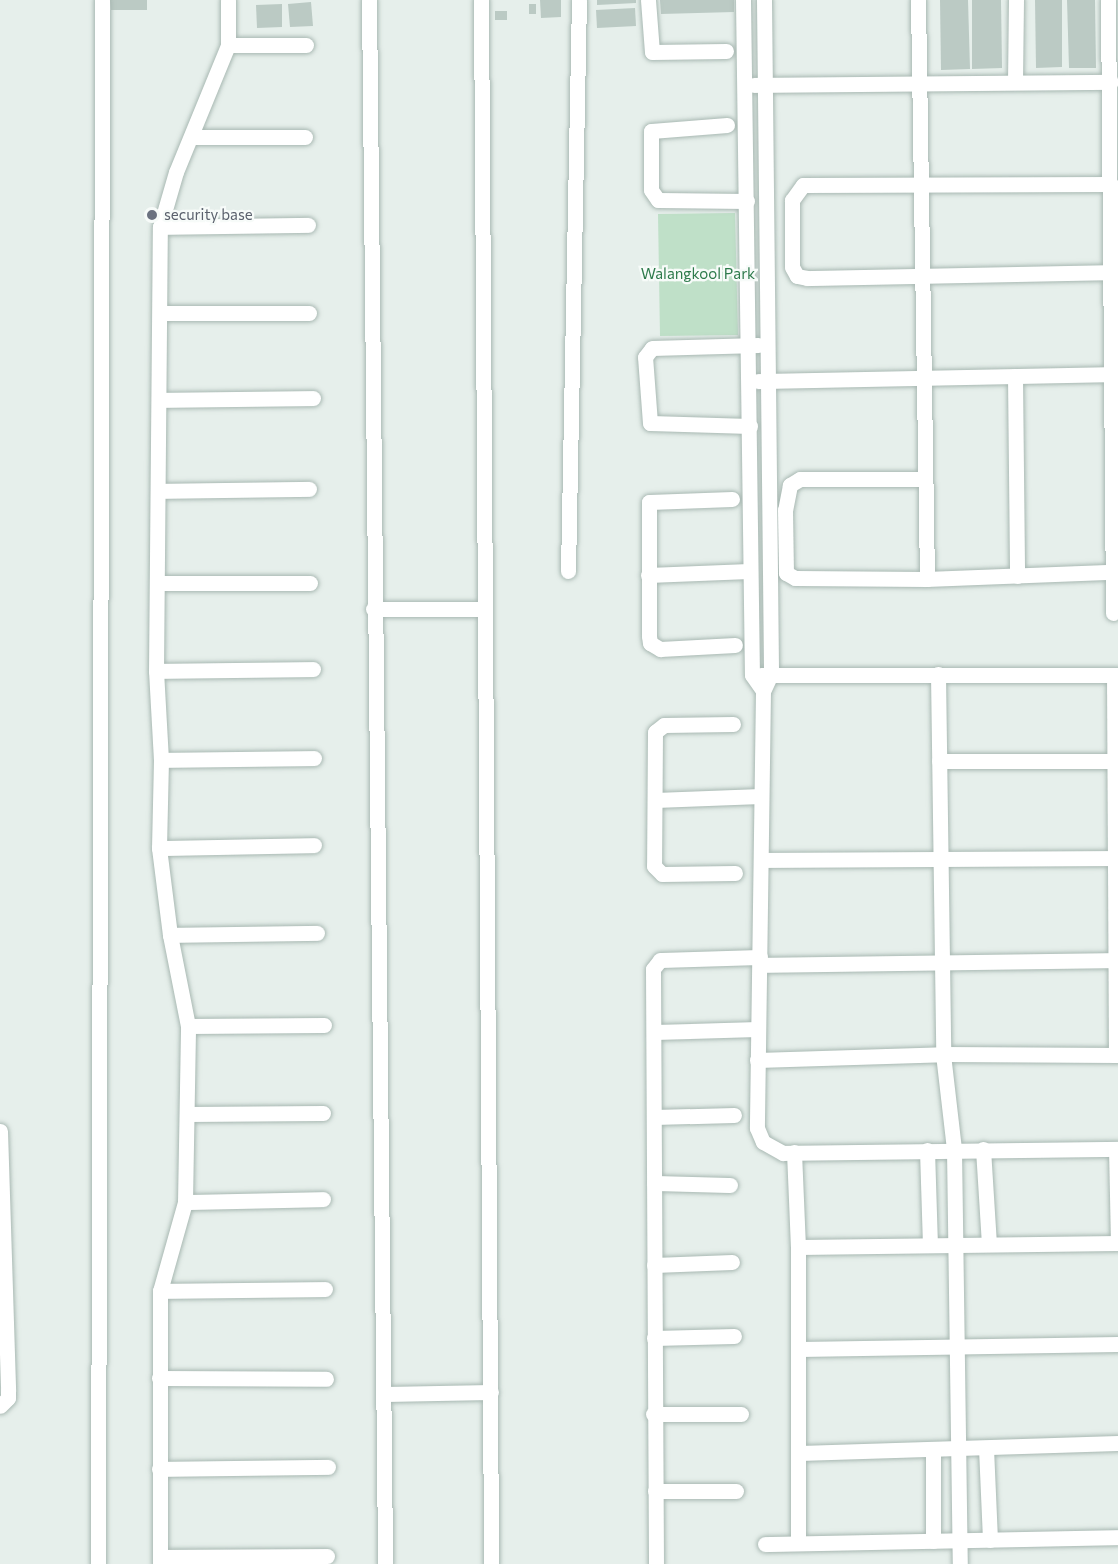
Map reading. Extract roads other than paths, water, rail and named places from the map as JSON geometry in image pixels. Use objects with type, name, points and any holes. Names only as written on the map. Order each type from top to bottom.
[{"type":"street","points":[[98,1564],[102,0]]},
{"type":"street","points":[[228,0],[228,45],[193,137],[176,172],[160,227],[156,671],[161,760],[159,848],[170,936],[188,1026],[185,1202],[160,1291],[160,1561],[327,1556]]},
{"type":"street","points":[[369,0],[373,609],[386,1564]]},
{"type":"street","points":[[481,0],[482,609],[491,1564]]},
{"type":"street","points":[[568,571],[579,0]]},
{"type":"street","points":[[648,0],[652,52],[726,51]]},
{"type":"street","points":[[743,0],[752,675],[763,691]]},
{"type":"street","points":[[764,0],[771,674],[763,691],[757,1128],[763,1142],[783,1153],[954,1149],[1117,1149],[1118,1243],[798,1247]]},
{"type":"street","points":[[918,0],[920,274],[927,579]]},
{"type":"street","points":[[1015,82],[1016,0]]},
{"type":"street","points":[[1108,0],[1111,82],[1113,613]]},
{"type":"street","points":[[228,45],[306,45]]},
{"type":"street","points":[[744,85],[1111,82]]},
{"type":"street","points":[[727,125],[651,130],[651,190],[658,200],[747,201]]},
{"type":"street","points":[[193,137],[305,137]]},
{"type":"street","points":[[1111,184],[803,185],[792,200],[792,267],[797,276],[1112,272]]},
{"type":"street","points":[[160,227],[308,225]]},
{"type":"street","points":[[160,313],[309,313]]},
{"type":"street","points":[[750,426],[651,423],[645,357],[652,348],[767,345]]},
{"type":"street","points":[[749,381],[1111,374]]},
{"type":"street","points":[[1015,376],[1017,576]]},
{"type":"street","points":[[159,400],[313,398]]},
{"type":"street","points":[[925,479],[800,479],[786,492],[786,573],[790,577],[927,579],[1112,572]]},
{"type":"street","points":[[158,491],[309,489]]},
{"type":"street","points":[[732,499],[649,502],[649,636],[654,647],[735,645]]},
{"type":"street","points":[[648,575],[749,571]]},
{"type":"street","points":[[157,583],[310,583]]},
{"type":"street","points":[[373,609],[482,609]]},
{"type":"street","points":[[156,671],[313,669]]},
{"type":"street","points":[[938,674],[943,1054],[954,1149],[960,1564]]},
{"type":"street","points":[[752,675],[1116,675],[1117,1055],[943,1054],[757,1060]]},
{"type":"street","points":[[733,724],[658,726],[655,732],[654,800],[657,872],[735,873]]},
{"type":"street","points":[[161,760],[314,758]]},
{"type":"street","points":[[939,760],[1115,761]]},
{"type":"street","points":[[654,800],[761,796]]},
{"type":"street","points":[[159,848],[314,845]]},
{"type":"street","points":[[762,860],[940,857],[1115,858]]},
{"type":"street","points":[[170,936],[317,933]]},
{"type":"street","points":[[656,1564],[653,1414],[653,969],[660,960],[1115,960]]},
{"type":"street","points":[[188,1026],[324,1024]]},
{"type":"street","points":[[654,1032],[758,1029]]},
{"type":"street","points":[[188,1114],[323,1113]]},
{"type":"street","points":[[654,1117],[734,1115]]},
{"type":"street","points":[[0,1131],[8,1398],[0,1406]]},
{"type":"street","points":[[983,1149],[989,1244]]},
{"type":"street","points":[[927,1150],[930,1245]]},
{"type":"street","points":[[794,1152],[798,1247],[798,1543]]},
{"type":"street","points":[[654,1183],[730,1185]]},
{"type":"street","points":[[185,1202],[323,1199]]},
{"type":"street","points":[[654,1265],[732,1262]]},
{"type":"street","points":[[160,1291],[325,1289]]},
{"type":"street","points":[[654,1338],[734,1336]]},
{"type":"street","points":[[799,1349],[1118,1344]]},
{"type":"street","points":[[159,1378],[326,1379]]},
{"type":"street","points":[[385,1394],[490,1392]]},
{"type":"street","points":[[653,1414],[741,1414]]},
{"type":"street","points":[[799,1453],[1118,1443]]},
{"type":"street","points":[[986,1448],[990,1540]]},
{"type":"street","points":[[933,1450],[933,1541]]},
{"type":"street","points":[[159,1469],[328,1467]]},
{"type":"street","points":[[655,1491],[736,1491]]},
{"type":"street","points":[[765,1544],[1118,1537]]},
{"type":"place","name":"security base","points":[[152,215]]},
{"type":"park label","name":"Walangkool Park","points":[[698,274]]}]
